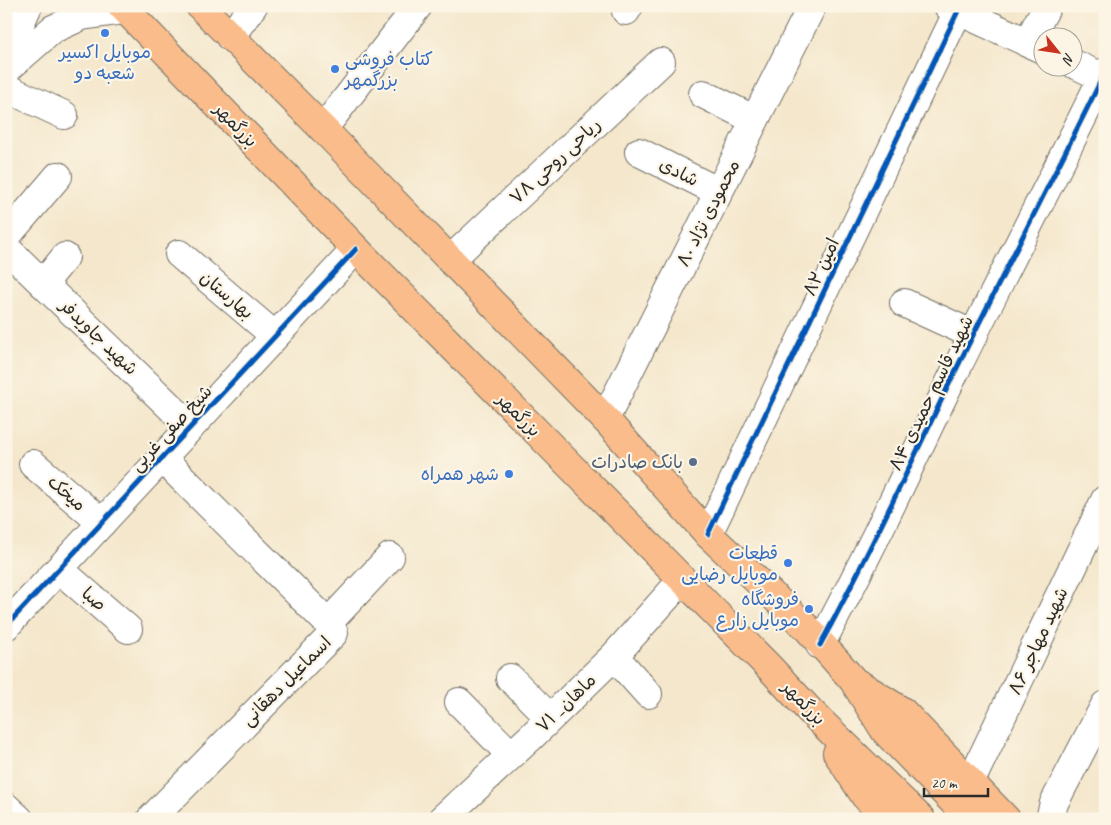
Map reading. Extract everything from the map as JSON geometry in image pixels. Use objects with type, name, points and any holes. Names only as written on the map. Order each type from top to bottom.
[{"type":"main road","points":[[200,6],[323,129],[605,419],[708,534],[807,628],[852,680],[885,730],[970,819]]},
{"type":"main road","name":"بزرگمهر","points":[[124,8],[356,249],[770,668],[811,712],[921,819]]},
{"type":"main road","points":[[852,680],[902,711],[1006,819]]},
{"type":"main road","points":[[811,712],[865,796],[886,819]]},
{"type":"street","points":[[6,54],[28,6]]},
{"type":"street","points":[[186,6],[316,135],[508,335],[599,426],[702,540],[804,640],[822,647]]},
{"type":"street","points":[[230,37],[253,6]]},
{"type":"street","points":[[323,129],[418,6]]},
{"type":"street","name":"محمودی نژاد ۸۰","points":[[605,419],[812,6]]},
{"type":"street","points":[[1041,28],[1047,6]]},
{"type":"street","points":[[6,70],[52,28],[82,16],[124,8]]},
{"type":"street","points":[[953,9],[1034,47]]},
{"type":"street","name":"امین ۸۲","points":[[708,534],[953,9]]},
{"type":"street","name":"ریاحی روحی ۷۸","points":[[450,260],[661,62]]},
{"type":"street","points":[[1084,68],[1104,75]]},
{"type":"street","name":"شهید قاسم حمیدی ۸۴","points":[[822,647],[974,335],[1104,75]]},
{"type":"street","points":[[6,88],[64,115]]},
{"type":"street","points":[[703,94],[755,120]]},
{"type":"street","name":"شادی","points":[[638,152],[718,192]]},
{"type":"street","points":[[9,256],[58,176]]},
{"type":"street","name":"شیخ صفی غربی","points":[[11,610],[59,569],[356,249]]},
{"type":"street","name":"بهارستان","points":[[179,254],[275,336]]},
{"type":"street","name":"شهید جاویدفر","points":[[9,256],[43,284],[191,427]]},
{"type":"street","points":[[43,284],[65,257]]},
{"type":"street","points":[[904,303],[974,335]]},
{"type":"street","name":"اسماعیل دهقانی","points":[[151,819],[334,632],[162,458]]},
{"type":"street","name":"میخک","points":[[33,464],[102,523]]},
{"type":"street","name":"شهید مهاجر ۸۶","points":[[971,781],[1105,500]]},
{"type":"street","points":[[328,624],[390,558]]},
{"type":"street","name":"صبا","points":[[59,569],[128,629]]},
{"type":"street","name":"۷۱ _ماهان","points":[[442,819],[614,656],[682,580]]},
{"type":"street","points":[[614,656],[648,694]]},
{"type":"street","points":[[510,678],[550,718]]},
{"type":"street","points":[[459,702],[511,755]]},
{"type":"street","points":[[1050,819],[1054,803],[1105,705]]},
{"type":"street","points":[[6,807],[19,819]]},
{"type":"cycle path","points":[[708,534],[958,11]]},
{"type":"cycle path","points":[[820,645],[871,547],[970,341],[1105,72]]},
{"type":"cycle path","points":[[6,626],[356,249]]},
{"type":"place","name":"موبایل اکسیر شعبه دو","points":[[105,33]]},
{"type":"place","name":"کتاب فروشی بزرگمهر","points":[[335,69]]},
{"type":"place","name":"بانک صادرات","points":[[693,462]]},
{"type":"place","name":"شهر همراه","points":[[509,474]]},
{"type":"place","name":"قطعات موبایل رضایی","points":[[788,563]]},
{"type":"place","name":"فروشگاه موبایل زارع","points":[[809,609]]}]
